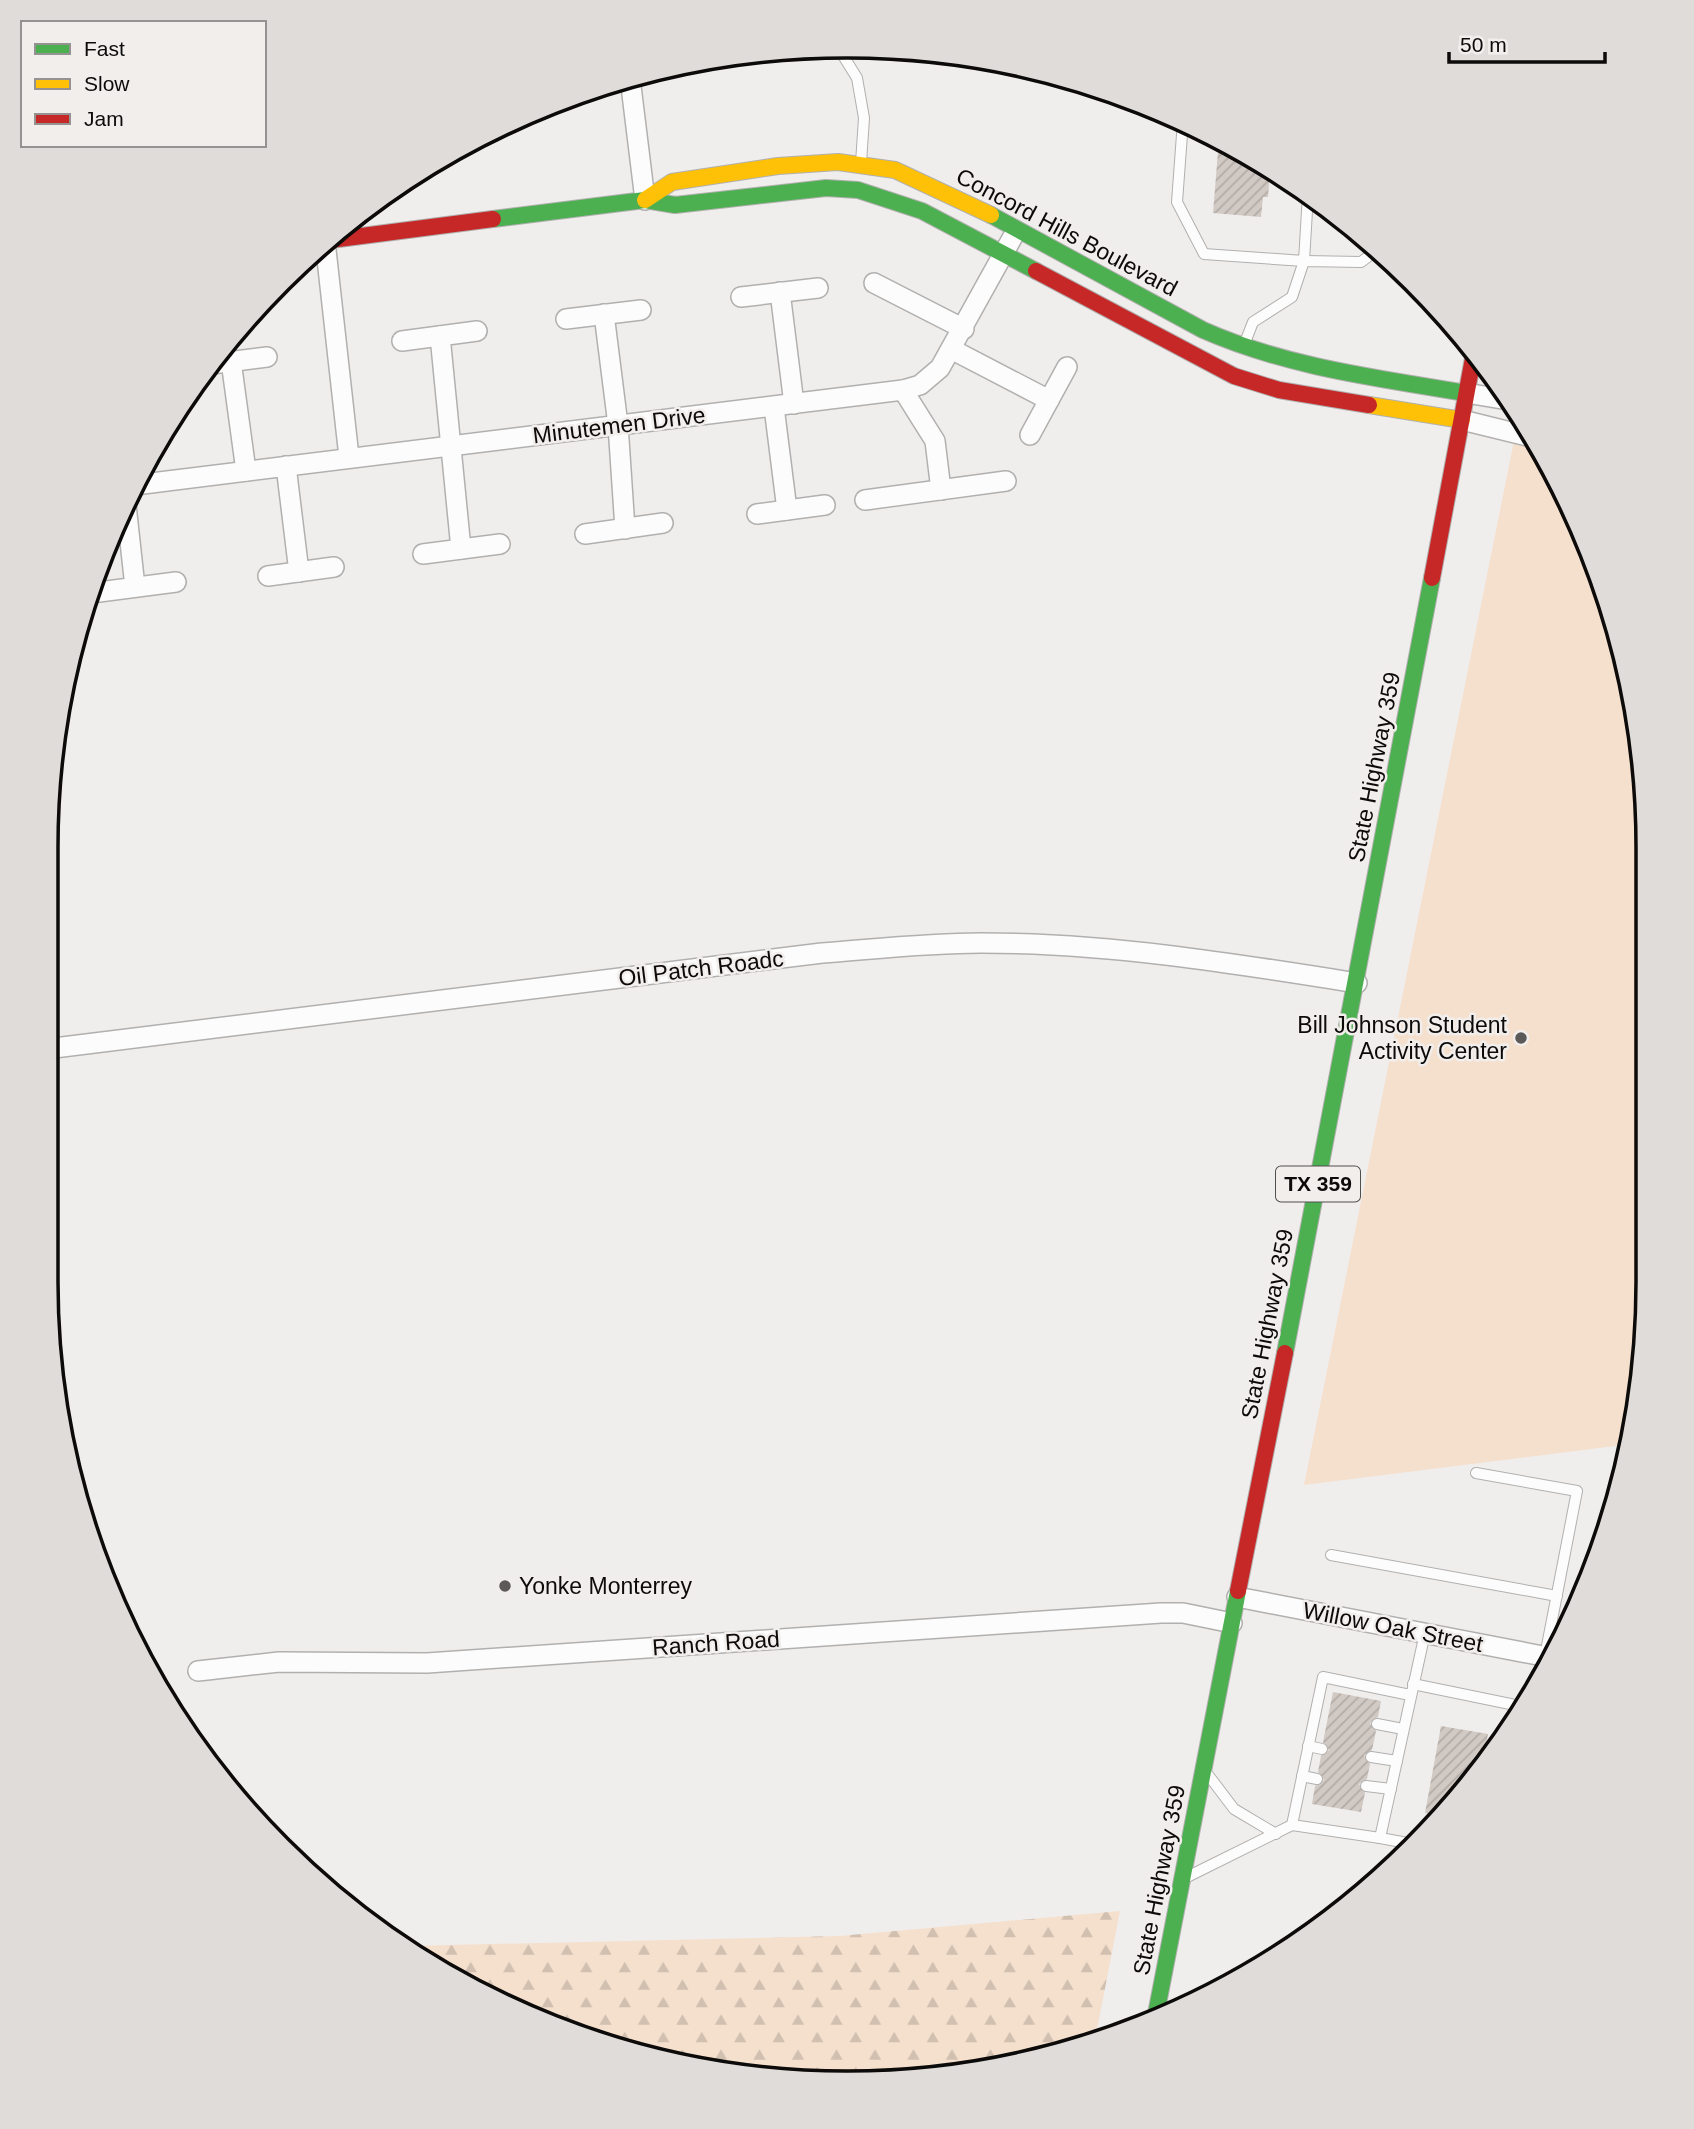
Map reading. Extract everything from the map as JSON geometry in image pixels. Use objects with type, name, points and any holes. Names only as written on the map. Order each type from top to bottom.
[{"type":"street","points":[[631,89],[645,200]]},
{"type":"street","points":[[858,190],[861,163]]},
{"type":"street","name":"Concord Hills Boulevard","points":[[645,200],[672,182],[778,166],[861,163],[926,181],[1016,231],[1242,348],[1276,359],[1466,393]]},
{"type":"street","name":"Concord Hills Boulevard","points":[[346,238],[645,200],[675,205],[826,188],[858,190],[922,211],[1234,376],[1279,390],[1462,420]]},
{"type":"street","name":"Minutemen Drive","points":[[147,484],[903,390],[929,378],[951,349],[1016,231]]},
{"type":"street","points":[[326,255],[349,457]]},
{"type":"street","points":[[874,283],[964,329]]},
{"type":"street","points":[[741,297],[818,288]]},
{"type":"street","points":[[780,292],[787,510]]},
{"type":"street","points":[[566,319],[640,310]]},
{"type":"street","points":[[604,314],[618,425],[625,528]]},
{"type":"street","points":[[402,341],[477,331]]},
{"type":"street","points":[[440,336],[461,549]]},
{"type":"street","points":[[1234,376],[1242,348]]},
{"type":"street","points":[[951,349],[1049,400]]},
{"type":"street","points":[[225,363],[267,357]]},
{"type":"street","points":[[222,365],[246,471]]},
{"type":"street","name":"State Highway 359","points":[[1157,2007],[1357,983],[1472,365]]},
{"type":"street","points":[[1030,435],[1068,367]]},
{"type":"street","points":[[903,390],[935,441],[941,490]]},
{"type":"street","points":[[1466,393],[1495,398]]},
{"type":"street","points":[[1462,420],[1519,434]]},
{"type":"street","points":[[286,466],[299,572]]},
{"type":"street","points":[[866,500],[1006,481]]},
{"type":"street","points":[[757,514],[825,505]]},
{"type":"street","points":[[128,523],[135,587]]},
{"type":"street","points":[[585,534],[663,523]]},
{"type":"street","points":[[423,554],[500,544]]},
{"type":"street","points":[[268,576],[334,567]]},
{"type":"street","points":[[100,592],[177,582]]},
{"type":"street","name":"Oil Patch Roadc","points":[[58,1048],[822,953],[916,945],[1045,945],[1175,955],[1357,983]]},
{"type":"street","name":"Willow Oak Street","points":[[1237,1597],[1542,1656]]},
{"type":"street","name":"Ranch Road","points":[[198,1671],[279,1662],[427,1663],[1161,1613],[1184,1613],[1232,1623]]},
{"type":"lane","points":[[845,58],[857,78],[864,118],[861,163]]},
{"type":"lane","points":[[1181,132],[1177,202],[1204,254],[1361,262],[1369,256]]},
{"type":"lane","points":[[1242,348],[1253,322],[1292,297],[1304,261],[1308,208]]},
{"type":"lane","points":[[1476,1473],[1577,1491],[1548,1644]]},
{"type":"lane","points":[[1331,1555],[1557,1595]]},
{"type":"lane","points":[[1380,1838],[1425,1633]]},
{"type":"lane","points":[[1292,1825],[1323,1677],[1410,1695]]},
{"type":"lane","points":[[1413,1684],[1513,1705]]},
{"type":"lane","points":[[1315,1714],[1328,1716]]},
{"type":"lane","points":[[1377,1724],[1403,1728]]},
{"type":"lane","points":[[1308,1746],[1322,1749]]},
{"type":"lane","points":[[1371,1757],[1397,1761]]},
{"type":"lane","points":[[1204,1768],[1234,1809],[1276,1834]]},
{"type":"lane","points":[[1302,1776],[1317,1779]]},
{"type":"lane","points":[[1366,1786],[1391,1790]]},
{"type":"lane","points":[[1182,1880],[1292,1825],[1403,1842]]},
{"type":"green space","name":"Bill Johnson Student Activity Center","points":[[1516,429],[1555,498],[1594,593],[1621,693],[1635,795],[1635,1334],[1621,1436],[1619,1446],[1304,1485]]},
{"type":"green space","points":[[1120,1911],[1097,2030],[1001,2056],[899,2070],[795,2070],[693,2056],[643,2044],[545,2011],[452,1966],[421,1946],[839,1936]]},
{"type":"building","points":[[1218,151],[1269,181],[1268,197],[1263,197],[1261,217],[1213,213]]},
{"type":"building","points":[[1333,1692],[1381,1701],[1378,1717],[1370,1723],[1376,1731],[1372,1750],[1364,1755],[1370,1764],[1367,1779],[1359,1784],[1365,1793],[1361,1812],[1312,1804],[1315,1786],[1324,1780],[1318,1772],[1321,1756],[1329,1750],[1323,1742]]},
{"type":"building","points":[[1441,1726],[1488,1734],[1486,1744],[1473,1762],[1429,1814],[1425,1813]]},
{"type":"traffic: fast","points":[[493,219],[645,200],[675,205],[826,188],[858,190],[922,211],[1036,271]]},
{"type":"traffic: fast","points":[[991,215],[1203,330],[1235,343],[1332,370],[1466,393]]},
{"type":"traffic: fast","points":[[1285,1353],[1432,578]]},
{"type":"traffic: fast","points":[[1157,2007],[1238,1591]]},
{"type":"traffic: slow","points":[[645,200],[672,182],[778,166],[838,162],[895,170],[991,215]]},
{"type":"traffic: slow","points":[[1369,405],[1462,420]]},
{"type":"traffic: jam","points":[[346,238],[493,219]]},
{"type":"traffic: jam","points":[[1036,271],[1234,376],[1279,390],[1369,405]]},
{"type":"traffic: jam","points":[[1432,578],[1472,365]]},
{"type":"traffic: jam","points":[[1238,1591],[1285,1353]]},
{"type":"place","name":"Bill Johnson Student Activity Center","points":[[1521,1038]]},
{"type":"place","name":"Yonke Monterrey","points":[[505,1586]]}]
